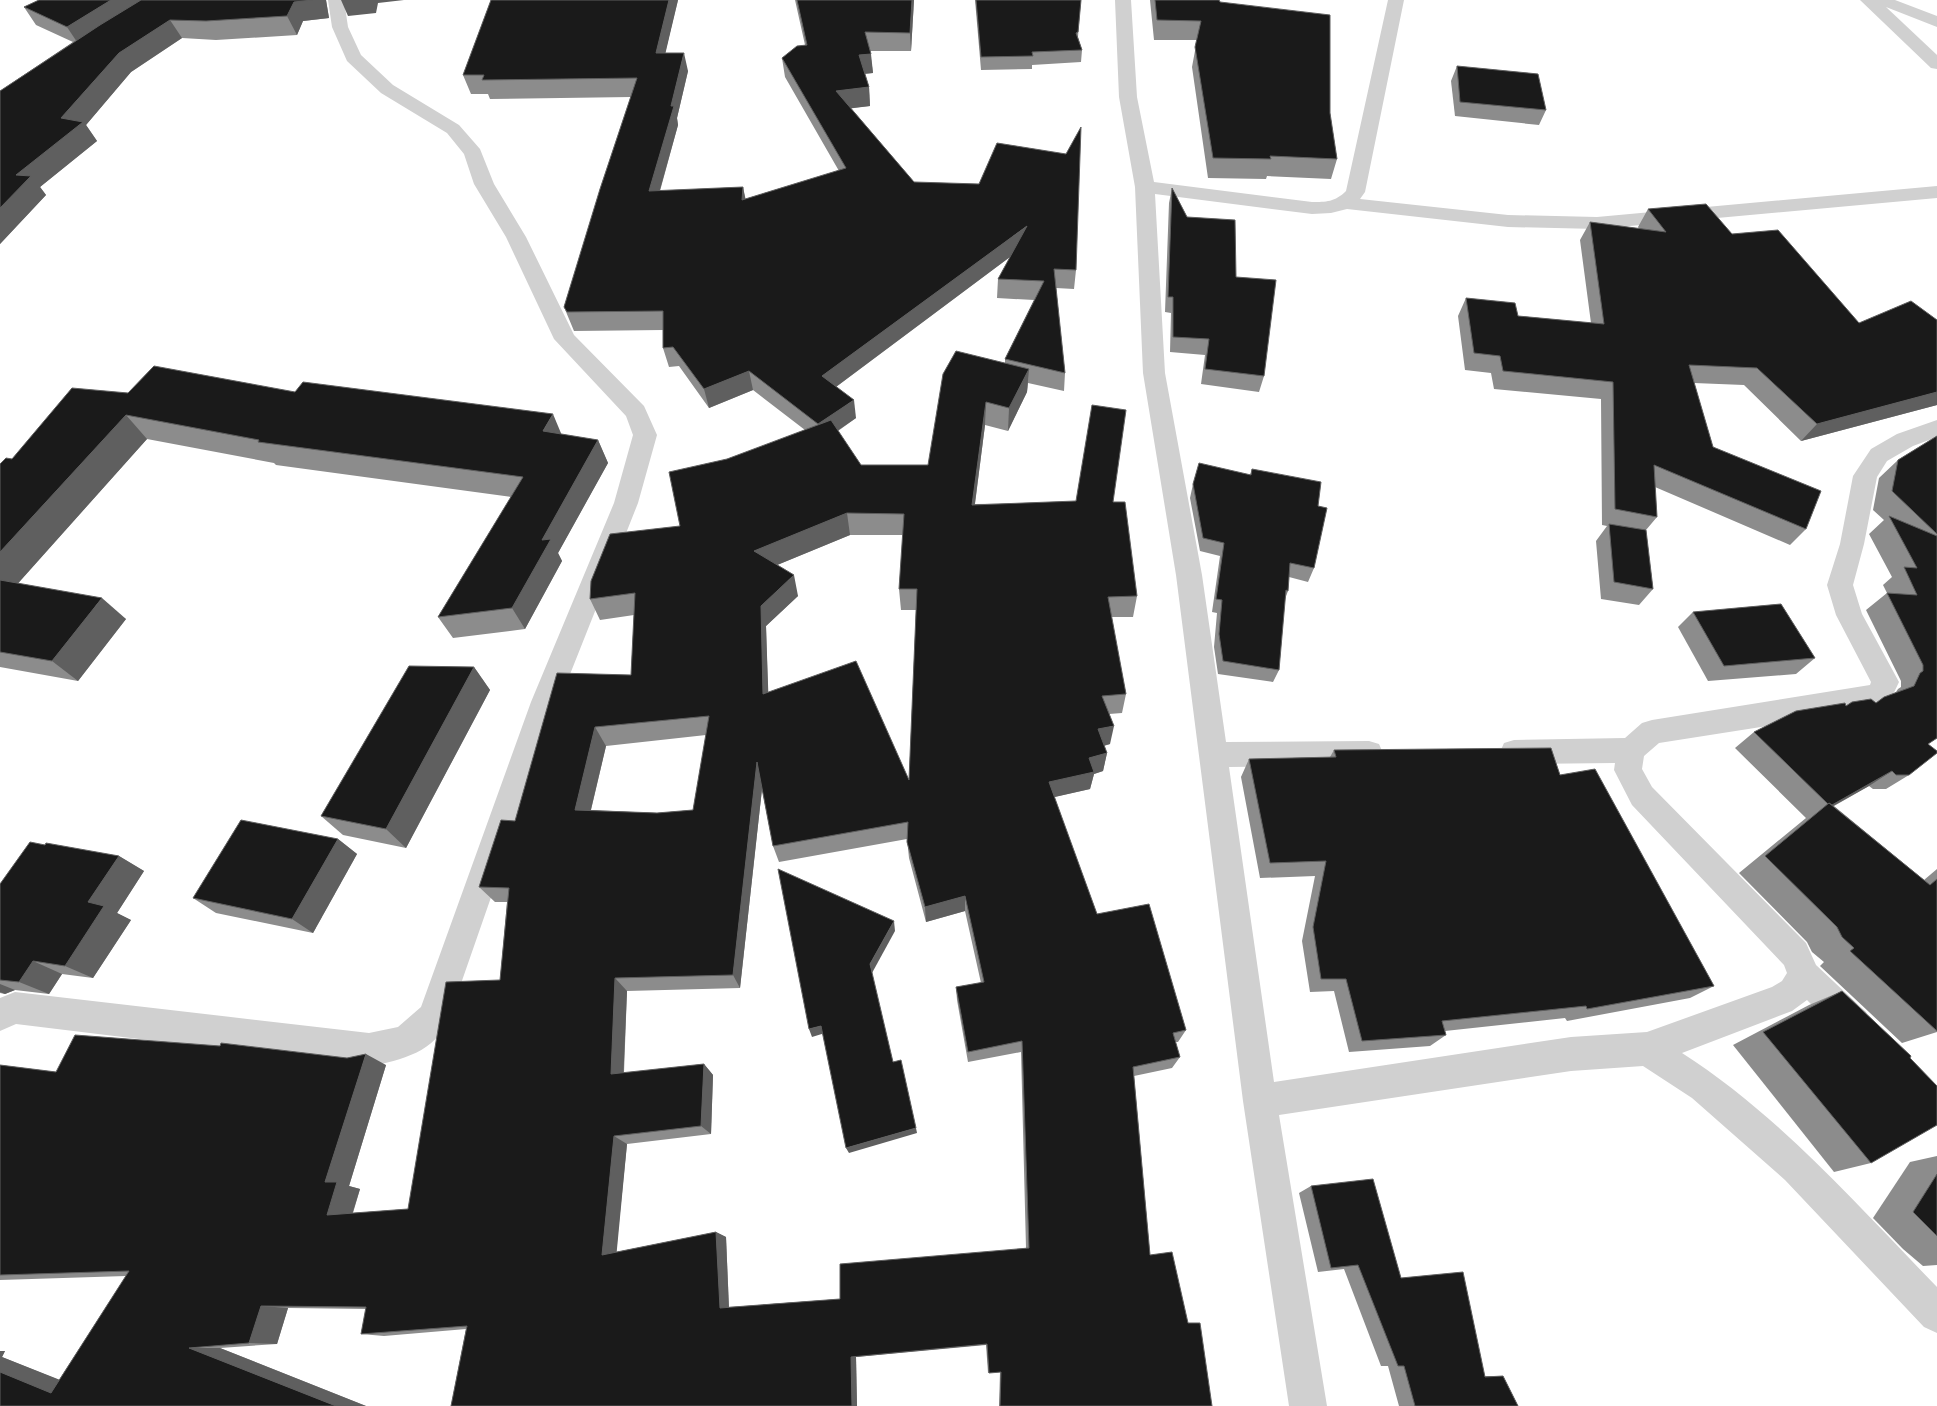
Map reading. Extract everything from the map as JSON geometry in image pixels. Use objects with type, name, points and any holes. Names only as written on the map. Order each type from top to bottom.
[{"type":"street","points":[[0,1015],[15,1008],[369,1050],[406,1042],[433,1018],[545,702],[626,503],[645,435],[636,412],[621,394],[565,339],[516,237],[484,184],[473,153],[453,129],[387,89],[353,57],[340,27],[336,0]]},
{"type":"street","points":[[1123,0],[1128,97],[1145,187],[1154,373],[1189,575],[1260,1101],[1308,1406]]},
{"type":"street","points":[[1346,203],[1355,192],[1396,0]]},
{"type":"street","points":[[1868,0],[1937,64]]},
{"type":"street","points":[[1881,0],[1937,22]]},
{"type":"street","points":[[1145,187],[1312,208],[1335,207],[1346,203],[1508,221],[1598,223],[1937,192]]},
{"type":"street","points":[[1492,752],[1631,750],[1652,732],[1863,699],[1880,693],[1885,682],[1849,615],[1840,586],[1852,544],[1865,476],[1879,455],[1905,440],[1937,428]]},
{"type":"street","points":[[1631,750],[1628,770],[1642,796],[1795,954],[1805,976],[1875,1043]]},
{"type":"street","points":[[1213,755],[1392,753]]},
{"type":"street","points":[[1260,1101],[1571,1054],[1647,1049],[1781,1000],[1793,992],[1805,976]]},
{"type":"street","points":[[1647,1049],[1704,1086],[1798,1168],[1937,1314]]},
{"type":"building","points":[[39,0],[111,0],[67,27],[24,7]]},
{"type":"building","points":[[141,0],[313,0],[294,2],[287,16],[206,21],[170,20],[119,53],[61,118],[83,122],[16,175],[31,176],[0,208],[0,91]]},
{"type":"building","points":[[491,0],[669,0],[656,53],[684,53],[671,106],[674,106],[649,191],[743,187],[742,200],[846,168],[782,58],[797,46],[807,45],[797,0],[912,0],[910,33],[865,32],[871,54],[859,55],[869,87],[836,91],[914,182],[979,184],[997,143],[1066,154],[1081,127],[1076,270],[1054,269],[1065,373],[1005,359],[1044,281],[998,279],[1027,226],[822,376],[854,400],[818,424],[749,371],[704,389],[673,347],[663,348],[663,311],[567,312],[564,307],[600,189],[637,78],[482,80],[484,75],[463,75]]},
{"type":"building","points":[[976,0],[1081,0],[1078,32],[1076,33],[1082,50],[1032,52],[1033,56],[981,57]]},
{"type":"building","points":[[1155,0],[1219,0],[1220,2],[1330,15],[1330,113],[1337,159],[1270,156],[1271,159],[1213,158],[1195,47],[1201,21],[1157,20]]},
{"type":"building","points":[[1457,66],[1538,74],[1546,110],[1460,102]]},
{"type":"building","points":[[1172,188],[1187,217],[1235,220],[1236,277],[1276,280],[1264,376],[1205,369],[1209,339],[1173,337],[1173,297],[1168,297]]},
{"type":"building","points":[[1706,204],[1732,234],[1778,230],[1859,323],[1911,301],[1937,320],[1937,392],[1817,424],[1757,368],[1689,365],[1713,447],[1821,491],[1806,529],[1654,465],[1657,517],[1615,509],[1613,382],[1503,371],[1500,356],[1474,353],[1466,298],[1515,303],[1518,316],[1604,324],[1590,222],[1666,232],[1648,209]]},
{"type":"building","points":[[956,351],[1029,369],[1009,408],[986,402],[972,505],[1076,501],[1092,405],[1126,410],[1113,502],[1125,502],[1137,596],[1108,597],[1126,694],[1102,696],[1114,726],[1098,729],[1107,753],[1089,758],[1094,772],[1049,782],[1097,914],[1149,904],[1186,1030],[1173,1033],[1180,1057],[1133,1067],[1150,1255],[1172,1252],[1188,1323],[1200,1323],[1212,1406],[1000,1406],[1001,1372],[989,1373],[987,1344],[851,1357],[852,1406],[451,1406],[467,1326],[361,1334],[366,1307],[261,1306],[249,1343],[189,1348],[336,1406],[0,1406],[0,1372],[51,1393],[129,1271],[0,1275],[0,1065],[56,1072],[75,1035],[220,1046],[221,1043],[347,1058],[366,1054],[325,1182],[337,1182],[327,1215],[408,1209],[446,982],[500,980],[509,888],[479,887],[501,820],[515,821],[557,673],[631,675],[635,593],[590,599],[591,581],[610,534],[680,526],[669,472],[727,459],[831,420],[861,465],[928,465],[943,374]],"holes":[[[847,513],[904,514],[899,589],[917,589],[909,780],[856,661],[763,694],[761,606],[794,575],[754,551]],[[709,716],[693,810],[657,813],[575,810],[595,727]],[[757,762],[773,846],[908,822],[907,842],[925,907],[965,896],[984,982],[956,987],[968,1052],[1022,1041],[1029,1248],[840,1264],[840,1299],[720,1308],[716,1232],[602,1255],[614,1136],[701,1126],[704,1064],[611,1074],[615,978],[733,975]]]},
{"type":"building","points":[[154,366],[295,392],[303,382],[553,414],[543,431],[598,440],[542,540],[551,539],[512,608],[438,617],[523,477],[258,442],[259,440],[126,415],[0,552],[0,464],[6,458],[12,459],[72,388],[128,393]]},
{"type":"building","points":[[1937,436],[1937,534],[1892,491],[1898,460]]},
{"type":"building","points":[[1199,463],[1251,475],[1252,469],[1321,482],[1318,506],[1327,508],[1314,568],[1290,563],[1279,670],[1223,661],[1219,634],[1222,600],[1216,599],[1224,543],[1203,538],[1193,484]]},
{"type":"building","points":[[1889,516],[1937,536],[1937,738],[1928,744],[1937,753],[1909,775],[1896,775],[1892,771],[1832,805],[1828,804],[1754,732],[1796,711],[1845,703],[1846,706],[1852,702],[1871,699],[1876,703],[1884,697],[1914,686],[1920,673],[1923,671],[1923,665],[1887,593],[1917,595],[1904,567],[1917,568]]},
{"type":"building","points":[[1609,524],[1646,530],[1653,589],[1614,582]]},
{"type":"building","points":[[0,580],[102,598],[52,661],[0,652]]},
{"type":"building","points":[[1781,604],[1815,658],[1724,666],[1693,612]]},
{"type":"building","points":[[409,666],[474,667],[386,829],[321,816]]},
{"type":"building","points":[[1551,748],[1560,775],[1595,769],[1714,986],[1587,1009],[1586,1006],[1442,1021],[1446,1035],[1362,1041],[1346,979],[1321,979],[1313,927],[1326,861],[1270,863],[1249,759],[1336,757],[1334,750]]},
{"type":"building","points":[[1829,803],[1930,885],[1937,879],[1937,1031],[1850,951],[1854,948],[1842,937],[1837,927],[1765,856]]},
{"type":"building","points":[[241,820],[338,839],[292,919],[193,898]]},
{"type":"building","points":[[30,842],[119,856],[88,902],[104,906],[65,966],[33,961],[19,982],[0,980],[0,884]]},
{"type":"building","points":[[778,869],[894,921],[870,964],[893,1062],[901,1060],[916,1128],[846,1148],[821,1026],[809,1029]]},
{"type":"building","points":[[1842,991],[1911,1056],[1910,1058],[1937,1086],[1937,1125],[1871,1163],[1763,1032]]},
{"type":"building","points":[[1937,1174],[1937,1236],[1913,1212]]},
{"type":"building","points":[[1373,1179],[1401,1278],[1463,1272],[1485,1377],[1503,1376],[1518,1406],[1415,1406],[1404,1366],[1398,1366],[1358,1265],[1331,1268],[1311,1186]]}]
